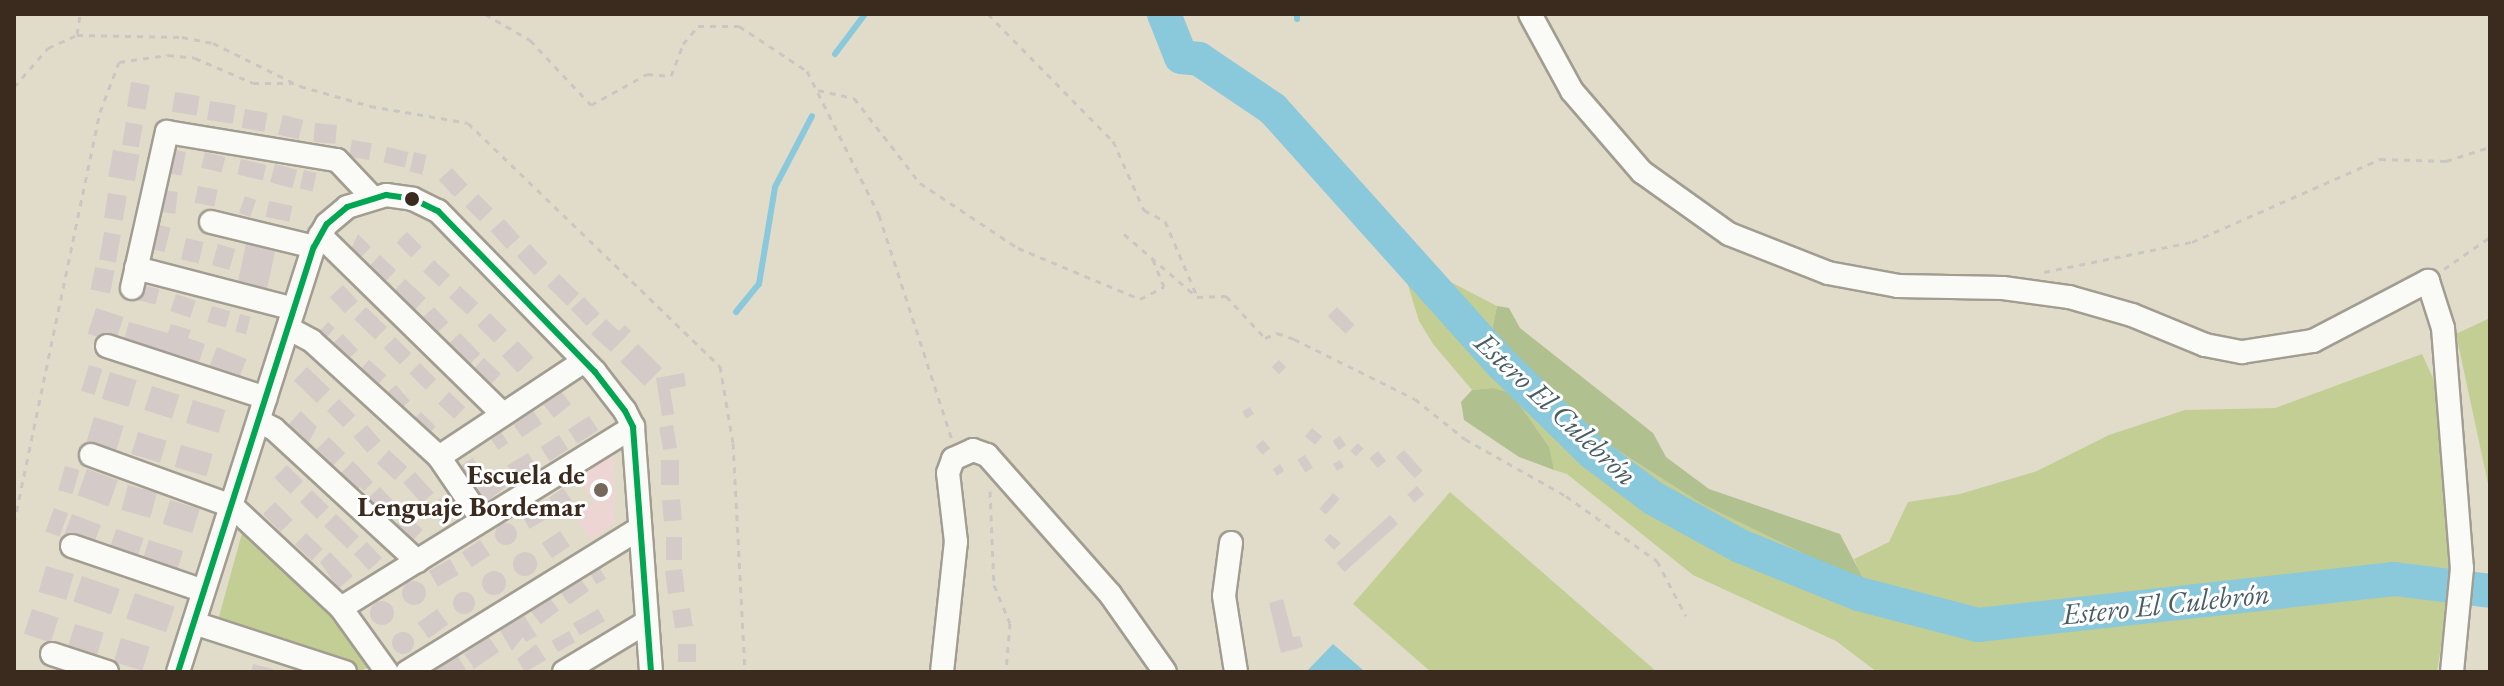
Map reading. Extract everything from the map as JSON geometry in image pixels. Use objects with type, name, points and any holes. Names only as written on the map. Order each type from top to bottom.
[{"type":"street","points":[[1530,14],[1572,91],[1642,172],[1729,234],[1828,273],[1898,286],[2003,288],[2069,297],[2132,315],[2205,345],[2242,352],[2313,341],[2428,281],[2443,328],[2462,568],[2452,672]]},
{"type":"street","points":[[372,197],[337,160],[167,132],[134,278],[291,318],[439,457],[482,520]]},
{"type":"street","points":[[178,672],[317,241],[337,215],[372,197],[413,199],[438,211],[615,396],[633,427],[651,672]]},
{"type":"street","points":[[211,222],[317,241],[503,414]]},
{"type":"street","points":[[107,346],[266,398]]},
{"type":"street","points":[[439,457],[584,361]]},
{"type":"street","points":[[259,421],[274,429],[417,561]]},
{"type":"street","points":[[341,608],[633,427]]},
{"type":"street","points":[[942,672],[956,542],[948,473],[958,455],[973,450],[987,455],[1110,594],[1165,672]]},
{"type":"street","points":[[91,455],[232,506],[341,608],[387,672]]},
{"type":"street","points":[[407,672],[640,528]]},
{"type":"street","points":[[1231,543],[1224,596],[1236,672]]},
{"type":"street","points":[[72,546],[204,591]]},
{"type":"street","points":[[564,672],[647,622]]},
{"type":"street","points":[[194,623],[345,672]]},
{"type":"street","points":[[52,654],[107,672]]},
{"type":"path","points":[[77,35],[80,14]]},
{"type":"path","points":[[485,14],[530,40],[591,105],[647,74],[671,76],[683,44],[698,26],[739,26],[807,71],[896,257],[958,455]]},
{"type":"path","points":[[988,14],[1113,141],[1144,210],[1165,221],[1197,297]]},
{"type":"path","points":[[14,87],[48,48],[77,35],[112,33],[213,43],[295,83],[370,106],[468,123],[720,366],[733,443],[745,672]]},
{"type":"path","points":[[14,523],[100,112],[119,62],[168,55],[195,58],[253,83],[295,83]]},
{"type":"path","points":[[818,90],[854,98],[920,183],[1018,248],[1140,299],[1164,287],[1152,257]]},
{"type":"path","points":[[2029,275],[2192,242],[2380,159],[2446,161],[2490,147]]},
{"type":"path","points":[[1124,234],[1197,297],[1226,296],[1265,338],[1277,333],[1294,339],[1415,399],[1465,439],[1566,496],[1657,561],[1686,616]]},
{"type":"path","points":[[2428,281],[2490,237]]},
{"type":"path","points":[[989,479],[994,585],[1010,623],[1006,672]]},
{"type":"shaded area","name":"Escuela de Lenguaje Bordemar","points":[[614,454],[615,522],[590,540],[575,516],[594,503],[578,477]]},
{"type":"green space","points":[[1396,246],[1441,277],[1497,306],[1492,330],[1545,390],[1574,410],[1600,439],[1702,504],[1864,583],[1854,559],[1889,542],[1908,502],[1960,494],[2037,471],[2109,435],[2185,410],[2275,408],[2422,354],[2444,402],[2452,479],[2451,584],[2437,672],[1877,672],[1836,641],[1693,575],[1567,474],[1554,470],[1548,447],[1492,388],[1472,390],[1433,344],[1419,321]]},
{"type":"green space","points":[[1497,306],[1509,308],[1520,328],[1653,433],[1666,457],[1709,489],[1840,534],[1866,584],[1702,504],[1600,439],[1574,410],[1545,390],[1492,330]]},
{"type":"green space","points":[[2490,318],[2490,493],[2456,334]]},
{"type":"green space","points":[[1492,388],[1511,393],[1549,447],[1554,470],[1519,457],[1464,420],[1461,402],[1472,390]]},
{"type":"green space","points":[[1450,492],[1657,672],[1431,672],[1353,604]]},
{"type":"green space","points":[[244,526],[342,623],[369,661],[367,668],[360,671],[217,624]]},
{"type":"water","points":[[1333,644],[1363,670],[1362,672],[1306,672]]},
{"type":"building","points":[[131,82],[150,85],[146,110],[127,107]]},
{"type":"building","points":[[175,92],[200,96],[197,116],[172,112]]},
{"type":"building","points":[[210,101],[236,105],[233,124],[207,120]]},
{"type":"building","points":[[245,109],[268,113],[264,132],[242,128]]},
{"type":"building","points":[[283,115],[303,120],[299,139],[278,134]]},
{"type":"building","points":[[126,122],[143,125],[139,148],[122,145]]},
{"type":"building","points":[[315,123],[337,125],[335,144],[313,142]]},
{"type":"building","points":[[352,140],[372,143],[369,160],[349,157]]},
{"type":"building","points":[[387,147],[408,152],[405,168],[383,163]]},
{"type":"building","points":[[169,149],[186,152],[182,176],[165,173]]},
{"type":"building","points":[[113,150],[140,155],[135,181],[108,177]]},
{"type":"building","points":[[205,152],[225,157],[222,173],[201,168]]},
{"type":"building","points":[[414,152],[427,155],[422,174],[410,171]]},
{"type":"building","points":[[241,159],[266,165],[263,180],[237,175]]},
{"type":"building","points":[[275,164],[297,170],[292,188],[270,182]]},
{"type":"building","points":[[452,168],[468,185],[455,197],[439,180]]},
{"type":"building","points":[[304,170],[317,173],[312,191],[300,189]]},
{"type":"building","points":[[198,186],[218,190],[214,207],[195,203]]},
{"type":"building","points":[[162,190],[178,192],[175,214],[159,212]]},
{"type":"building","points":[[108,193],[127,196],[123,221],[104,218]]},
{"type":"building","points":[[478,194],[493,209],[480,222],[465,207]]},
{"type":"building","points":[[245,196],[256,200],[250,217],[239,213]]},
{"type":"building","points":[[269,201],[292,206],[289,222],[266,217]]},
{"type":"building","points":[[504,219],[520,237],[507,249],[491,231]]},
{"type":"building","points":[[155,224],[171,228],[164,252],[149,248]]},
{"type":"building","points":[[104,232],[121,235],[116,263],[99,260]]},
{"type":"building","points":[[407,232],[422,247],[411,257],[396,243]]},
{"type":"building","points":[[358,234],[371,247],[360,258],[349,253]]},
{"type":"building","points":[[186,238],[204,242],[199,263],[181,259]]},
{"type":"building","points":[[247,239],[276,245],[266,292],[237,286]]},
{"type":"building","points":[[218,244],[235,249],[229,270],[212,265]]},
{"type":"building","points":[[530,244],[548,263],[535,275],[517,256]]},
{"type":"building","points":[[380,255],[396,270],[385,282],[369,267]]},
{"type":"building","points":[[434,260],[450,275],[439,287],[423,272]]},
{"type":"building","points":[[95,267],[115,271],[110,293],[91,290]]},
{"type":"building","points":[[559,274],[579,293],[567,306],[547,286]]},
{"type":"building","points":[[405,279],[426,298],[414,311],[393,292]]},
{"type":"building","points":[[139,284],[159,289],[156,305],[135,300]]},
{"type":"building","points":[[343,285],[358,301],[345,313],[330,297]]},
{"type":"building","points":[[460,286],[478,303],[467,315],[449,298]]},
{"type":"building","points":[[176,294],[196,301],[190,318],[170,311]]},
{"type":"building","points":[[584,297],[600,314],[587,326],[571,309]]},
{"type":"building","points":[[212,306],[230,311],[226,328],[207,322]]},
{"type":"building","points":[[366,307],[387,327],[375,339],[354,319]]},
{"type":"building","points":[[434,307],[448,322],[435,335],[421,319]]},
{"type":"building","points":[[1337,307],[1355,325],[1345,334],[1328,316]]},
{"type":"building","points":[[96,308],[124,317],[115,343],[88,334]]},
{"type":"building","points":[[490,313],[507,330],[494,343],[477,326]]},
{"type":"building","points":[[240,314],[251,317],[246,334],[235,331]]},
{"type":"building","points":[[606,319],[619,331],[625,325],[631,331],[611,352],[591,334]]},
{"type":"building","points":[[129,322],[168,333],[171,324],[191,330],[188,338],[205,344],[197,368],[122,346]]},
{"type":"building","points":[[328,322],[335,328],[324,341],[317,335]]},
{"type":"building","points":[[460,333],[480,354],[467,366],[447,346]]},
{"type":"building","points":[[343,334],[358,350],[345,362],[330,346]]},
{"type":"building","points":[[395,337],[411,353],[400,365],[384,348]]},
{"type":"building","points":[[518,341],[534,358],[518,373],[502,356]]},
{"type":"building","points":[[638,344],[662,368],[644,386],[620,362]]},
{"type":"building","points":[[217,347],[247,359],[238,379],[209,367]]},
{"type":"building","points":[[484,358],[501,374],[490,385],[473,370]]},
{"type":"building","points":[[369,360],[386,375],[375,389],[357,374]]},
{"type":"building","points":[[1279,360],[1286,367],[1279,374],[1272,367]]},
{"type":"building","points":[[420,363],[436,379],[426,390],[409,374]]},
{"type":"building","points":[[89,365],[102,369],[94,395],[81,391]]},
{"type":"building","points":[[307,367],[330,389],[317,403],[294,381]]},
{"type":"building","points":[[110,372],[137,380],[129,407],[102,399]]},
{"type":"building","points":[[684,373],[686,386],[670,389],[674,414],[662,416],[656,378]]},
{"type":"building","points":[[396,385],[410,401],[398,411],[384,395]]},
{"type":"building","points":[[152,386],[180,395],[172,419],[144,410]]},
{"type":"building","points":[[560,390],[571,404],[554,418],[543,404]]},
{"type":"building","points":[[449,392],[465,407],[454,419],[438,404]]},
{"type":"building","points":[[339,399],[355,415],[343,427],[327,411]]},
{"type":"building","points":[[193,400],[226,410],[218,433],[186,423]]},
{"type":"building","points":[[1250,407],[1254,414],[1246,418],[1242,412]]},
{"type":"building","points":[[532,409],[542,424],[522,437],[512,422]]},
{"type":"building","points":[[301,411],[317,427],[308,444],[288,425]]},
{"type":"building","points":[[421,412],[436,427],[423,440],[408,425]]},
{"type":"building","points":[[589,416],[598,430],[577,444],[568,430]]},
{"type":"building","points":[[94,417],[124,426],[116,450],[87,441]]},
{"type":"building","points":[[367,425],[381,441],[367,453],[353,437]]},
{"type":"building","points":[[673,425],[677,448],[663,450],[659,427]]},
{"type":"building","points":[[1312,428],[1322,436],[1315,445],[1305,437]]},
{"type":"building","points":[[499,429],[508,443],[498,450],[489,436]]},
{"type":"building","points":[[138,432],[167,441],[160,463],[131,454]]},
{"type":"building","points":[[559,435],[568,449],[550,461],[541,447]]},
{"type":"building","points":[[1340,436],[1346,445],[1339,450],[1333,441]]},
{"type":"building","points":[[329,437],[345,453],[332,467],[316,450]]},
{"type":"building","points":[[1263,440],[1270,448],[1263,455],[1255,447]]},
{"type":"building","points":[[1358,443],[1364,449],[1356,456],[1350,451]]},
{"type":"building","points":[[181,445],[213,454],[206,476],[175,467]]},
{"type":"building","points":[[389,450],[407,467],[395,480],[377,463]]},
{"type":"building","points":[[1404,450],[1423,471],[1415,478],[1396,457]]},
{"type":"building","points":[[1378,451],[1386,461],[1378,468],[1369,458]]},
{"type":"building","points":[[528,453],[537,468],[516,480],[507,465]]},
{"type":"building","points":[[1305,455],[1313,468],[1305,472],[1297,460]]},
{"type":"building","points":[[473,458],[479,468],[465,477],[458,467]]},
{"type":"building","points":[[661,460],[679,460],[679,485],[661,485]]},
{"type":"building","points":[[1340,460],[1344,467],[1337,471],[1333,464]]},
{"type":"building","points":[[353,461],[373,482],[364,491],[360,487],[355,492],[339,475]]},
{"type":"building","points":[[1280,464],[1284,471],[1277,476],[1273,469]]},
{"type":"building","points":[[287,465],[303,481],[291,494],[274,478]]},
{"type":"building","points":[[65,466],[79,470],[73,494],[58,490]]},
{"type":"building","points":[[87,469],[118,480],[108,507],[77,495]]},
{"type":"building","points":[[415,472],[434,493],[422,504],[403,483]]},
{"type":"building","points":[[496,474],[506,487],[487,501],[477,489]]},
{"type":"building","points":[[128,485],[157,493],[150,518],[121,510]]},
{"type":"building","points":[[1417,486],[1424,494],[1414,503],[1407,495]]},
{"type":"building","points":[[380,487],[396,504],[383,515],[368,499]]},
{"type":"building","points":[[563,488],[572,501],[558,511],[549,498]]},
{"type":"building","points":[[312,490],[329,507],[317,519],[300,502]]},
{"type":"building","points":[[1333,493],[1340,499],[1326,515],[1319,509]]},
{"type":"building","points":[[440,498],[455,512],[444,524],[429,510]]},
{"type":"building","points":[[680,499],[682,520],[664,521],[662,501]]},
{"type":"building","points":[[170,500],[200,509],[192,533],[163,524]]},
{"type":"building","points":[[275,502],[293,520],[281,532],[263,514]]},
{"type":"building","points":[[544,502],[552,516],[529,529],[521,515]]},
{"type":"building","points":[[54,508],[68,513],[60,537],[45,531]]},
{"type":"building","points":[[72,514],[101,525],[91,551],[62,540]]},
{"type":"building","points":[[336,514],[359,536],[347,548],[324,526]]},
{"type":"building","points":[[406,514],[423,530],[411,542],[394,526]]},
{"type":"building","points":[[1390,515],[1398,524],[1345,572],[1336,563]]},
{"type":"building","points":[[506,523],[514,526],[517,534],[514,542],[506,545],[498,542],[495,534],[498,526]]},
{"type":"building","points":[[116,529],[144,538],[136,563],[108,554]]},
{"type":"building","points":[[560,531],[570,546],[552,558],[542,543]]},
{"type":"building","points":[[306,533],[323,549],[312,560],[295,545]]},
{"type":"building","points":[[1330,534],[1341,543],[1334,550],[1324,540]]},
{"type":"building","points":[[666,537],[682,537],[682,560],[666,560]]},
{"type":"building","points":[[149,540],[183,551],[176,575],[141,564]]},
{"type":"building","points":[[480,540],[490,555],[472,567],[462,552]]},
{"type":"building","points":[[367,542],[382,558],[369,570],[354,554]]},
{"type":"building","points":[[330,552],[353,576],[338,589],[320,562]]},
{"type":"building","points":[[525,552],[536,559],[537,564],[530,575],[525,576],[514,569],[513,564],[520,553]]},
{"type":"building","points":[[450,559],[459,575],[438,586],[429,571]]},
{"type":"building","points":[[598,565],[606,579],[596,584],[588,570]]},
{"type":"building","points":[[46,566],[74,574],[66,600],[39,592]]},
{"type":"building","points":[[682,569],[685,592],[668,594],[665,571]]},
{"type":"building","points":[[494,571],[505,578],[506,583],[499,594],[494,595],[483,588],[482,583],[489,572]]},
{"type":"building","points":[[82,576],[120,589],[111,615],[73,602]]},
{"type":"building","points":[[579,577],[589,591],[570,605],[560,591]]},
{"type":"building","points":[[414,581],[422,585],[426,593],[422,601],[414,605],[406,601],[402,593],[406,585]]},
{"type":"building","points":[[464,592],[472,595],[475,603],[472,611],[464,614],[456,611],[453,603],[456,595]]},
{"type":"building","points":[[135,593],[175,607],[166,632],[126,619]]},
{"type":"building","points":[[548,596],[559,610],[541,624],[530,610]]},
{"type":"building","points":[[1283,599],[1293,637],[1300,636],[1303,647],[1281,653],[1269,603]]},
{"type":"building","points":[[382,601],[391,604],[394,613],[391,622],[382,625],[373,622],[370,613],[373,604]]},
{"type":"building","points":[[690,608],[693,626],[675,629],[672,611]]},
{"type":"building","points":[[32,609],[59,618],[51,642],[24,634]]},
{"type":"building","points":[[437,609],[448,624],[429,638],[418,623]]},
{"type":"building","points":[[598,609],[605,621],[580,636],[573,624]]},
{"type":"building","points":[[523,614],[537,636],[526,642],[523,637],[512,651],[499,629]]},
{"type":"building","points":[[75,624],[104,633],[96,658],[67,649]]},
{"type":"building","points":[[569,631],[575,642],[558,652],[552,641]]},
{"type":"building","points":[[399,632],[407,632],[414,643],[407,654],[399,654],[392,647],[392,639]]},
{"type":"building","points":[[489,637],[499,652],[474,669],[464,654]]},
{"type":"building","points":[[121,638],[150,647],[142,671],[114,662]]},
{"type":"building","points":[[536,644],[546,660],[525,672],[517,659]]},
{"type":"building","points":[[678,644],[696,644],[696,662],[678,662]]},
{"type":"building","points":[[457,655],[467,671],[437,672],[436,669]]},
{"type":"building","points":[[253,664],[273,669],[272,672],[251,672]]},
{"type":"waterway","points":[[835,54],[865,14]]},
{"type":"waterway","name":"Estero El Culebrón","points":[[1164,14],[1181,57],[1199,59],[1273,109],[1502,364],[1593,453],[1653,498],[1740,546],[1859,594],[1978,625],[2394,579],[2490,591]]},
{"type":"waterway","points":[[1297,14],[1297,19]]},
{"type":"waterway","points":[[736,312],[759,284],[775,187],[812,116]]},
{"type":"transit line","points":[[178,672],[314,247],[327,224],[347,207],[386,195],[413,199],[438,211],[595,372],[625,411],[633,427],[651,672]]},
{"type":"place","name":"Escuela de Lenguaje Bordemar","points":[[601,490]]}]
